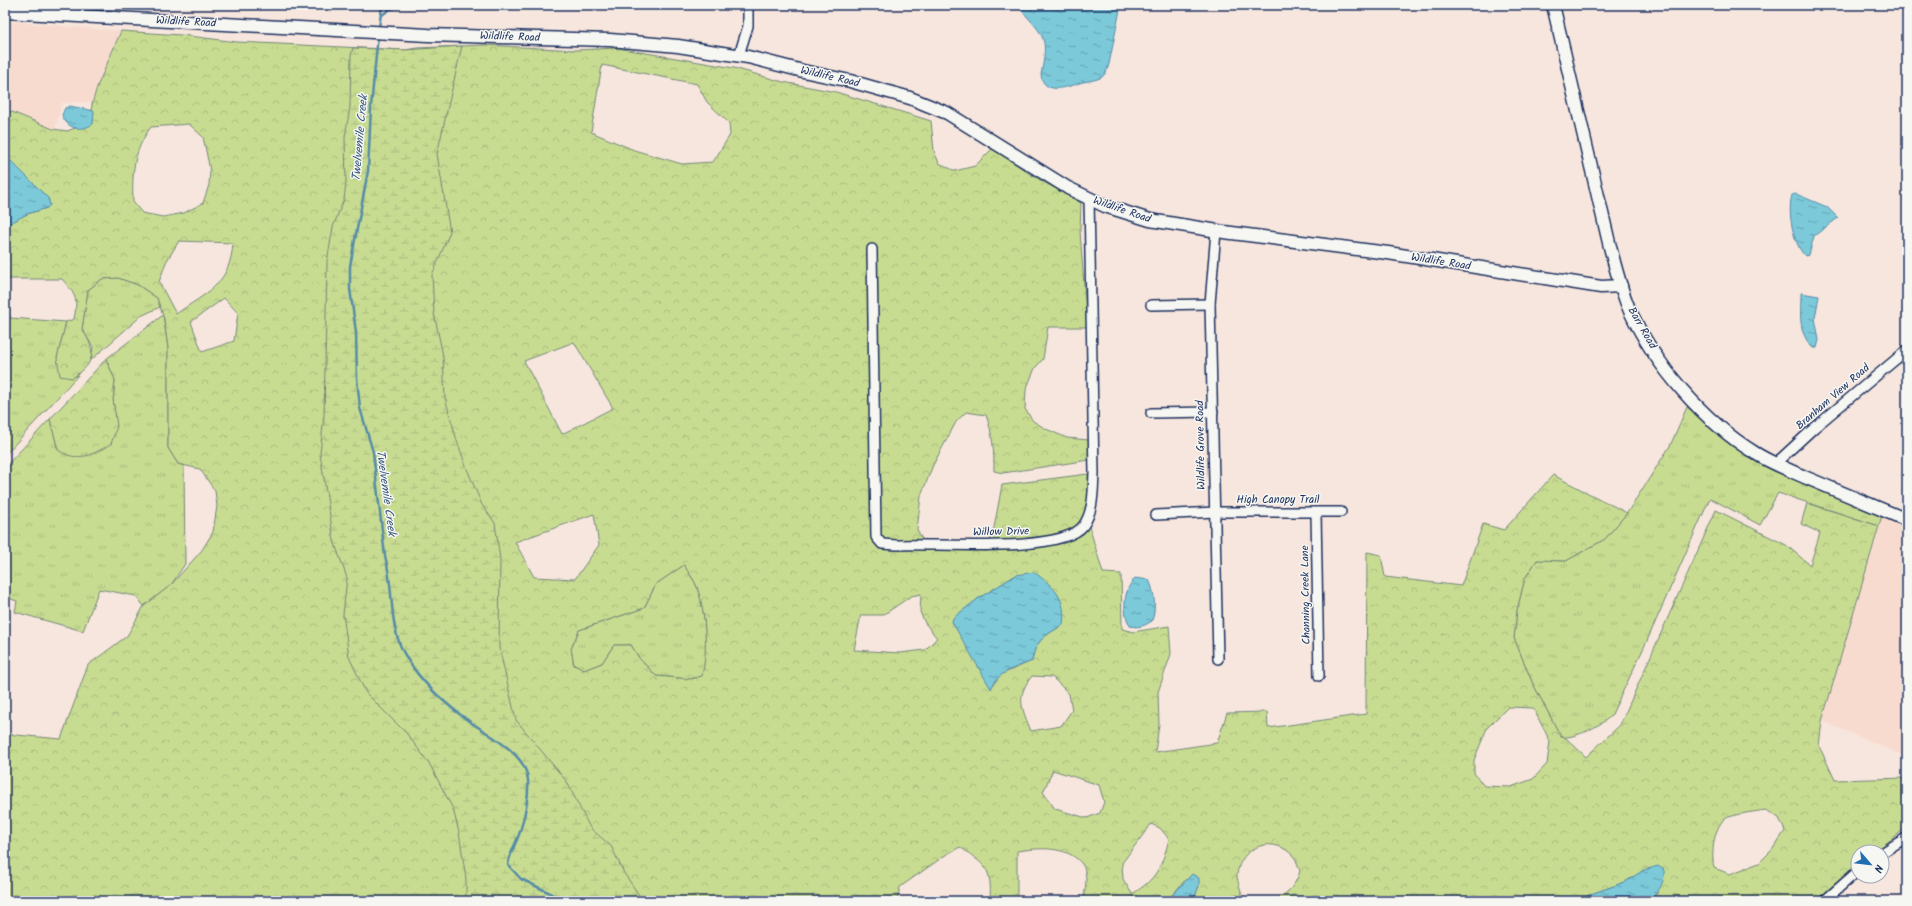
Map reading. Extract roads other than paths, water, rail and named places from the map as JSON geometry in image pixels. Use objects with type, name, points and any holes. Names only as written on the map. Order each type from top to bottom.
[{"type":"street","points":[[738,55],[748,26],[748,5]]},
{"type":"street","name":"Barr Road","points":[[1553,5],[1621,286],[1631,312],[1642,332],[1668,371],[1689,398],[1743,444],[1776,463],[1907,520]]},
{"type":"street","name":"Wildlife Road","points":[[7,10],[392,34],[610,40],[678,46],[738,55],[850,81],[910,98],[947,113],[988,137],[1048,177],[1089,198],[1105,206],[1150,220],[1216,231],[1380,252],[1601,287],[1621,286]]},
{"type":"street","name":"Willow Drive","points":[[872,249],[876,537],[882,544],[897,545],[1024,545],[1055,540],[1070,536],[1083,526],[1090,512],[1092,496],[1094,433],[1089,198]]},
{"type":"street","name":"Wildlife Grove Road","points":[[1216,231],[1210,304],[1218,659]]},
{"type":"street","points":[[1151,305],[1210,304]]},
{"type":"street","name":"Branham View Road","points":[[1776,463],[1814,428],[1907,350]]},
{"type":"street","points":[[1152,413],[1213,412]]},
{"type":"street","name":"High Canopy Trail","points":[[1156,515],[1215,512],[1341,512]]},
{"type":"street","name":"Channing Creek Lane","points":[[1316,513],[1319,676]]},
{"type":"street","points":[[1890,848],[1907,838]]},
{"type":"street","points":[[1824,901],[1850,878]]},
{"type":"water","points":[[1024,5],[1121,5],[1109,64],[1107,71],[1103,76],[1095,80],[1065,87],[1052,88],[1047,86],[1043,82],[1041,75],[1044,53],[1043,39],[1036,26],[1021,10]]},
{"type":"water","points":[[70,106],[94,111],[93,124],[84,128],[75,128],[67,123],[62,115],[65,108]]},
{"type":"water","points":[[5,155],[48,198],[50,205],[47,208],[27,214],[5,226]]},
{"type":"water","points":[[1796,194],[1827,207],[1838,218],[1814,236],[1809,255],[1805,256],[1797,243],[1792,227],[1790,210],[1792,195]]},
{"type":"water","points":[[1801,293],[1819,296],[1815,318],[1819,340],[1817,348],[1813,348],[1808,342],[1802,329]]},
{"type":"water","points":[[1034,572],[1048,583],[1058,594],[1063,607],[1063,625],[1042,639],[1033,654],[1032,661],[1003,674],[994,683],[991,689],[952,622],[953,618],[979,598],[1016,575]]},
{"type":"water","points":[[1135,578],[1149,580],[1154,595],[1152,621],[1139,627],[1130,626],[1127,620],[1125,608],[1128,589]]},
{"type":"water","points":[[1658,866],[1664,870],[1664,875],[1658,891],[1650,901],[1578,901],[1591,894],[1625,882],[1644,870]]},
{"type":"water","points":[[1192,874],[1199,878],[1199,886],[1193,901],[1167,901]]},
{"type":"waterway","name":"Twelvemile Creek","points":[[379,28],[382,5]]},
{"type":"waterway","points":[[382,15],[390,9],[404,5]]},
{"type":"waterway","points":[[450,5],[461,5]]},
{"type":"waterway","name":"Twelvemile Creek","points":[[378,35],[371,107],[368,171],[350,266],[350,289],[356,332],[357,378],[360,408],[373,452],[385,556],[390,582],[396,632],[406,657],[431,689],[462,716],[502,743],[520,760],[528,780],[527,798],[520,833],[510,855],[508,865],[521,879],[550,893],[560,901]]}]
